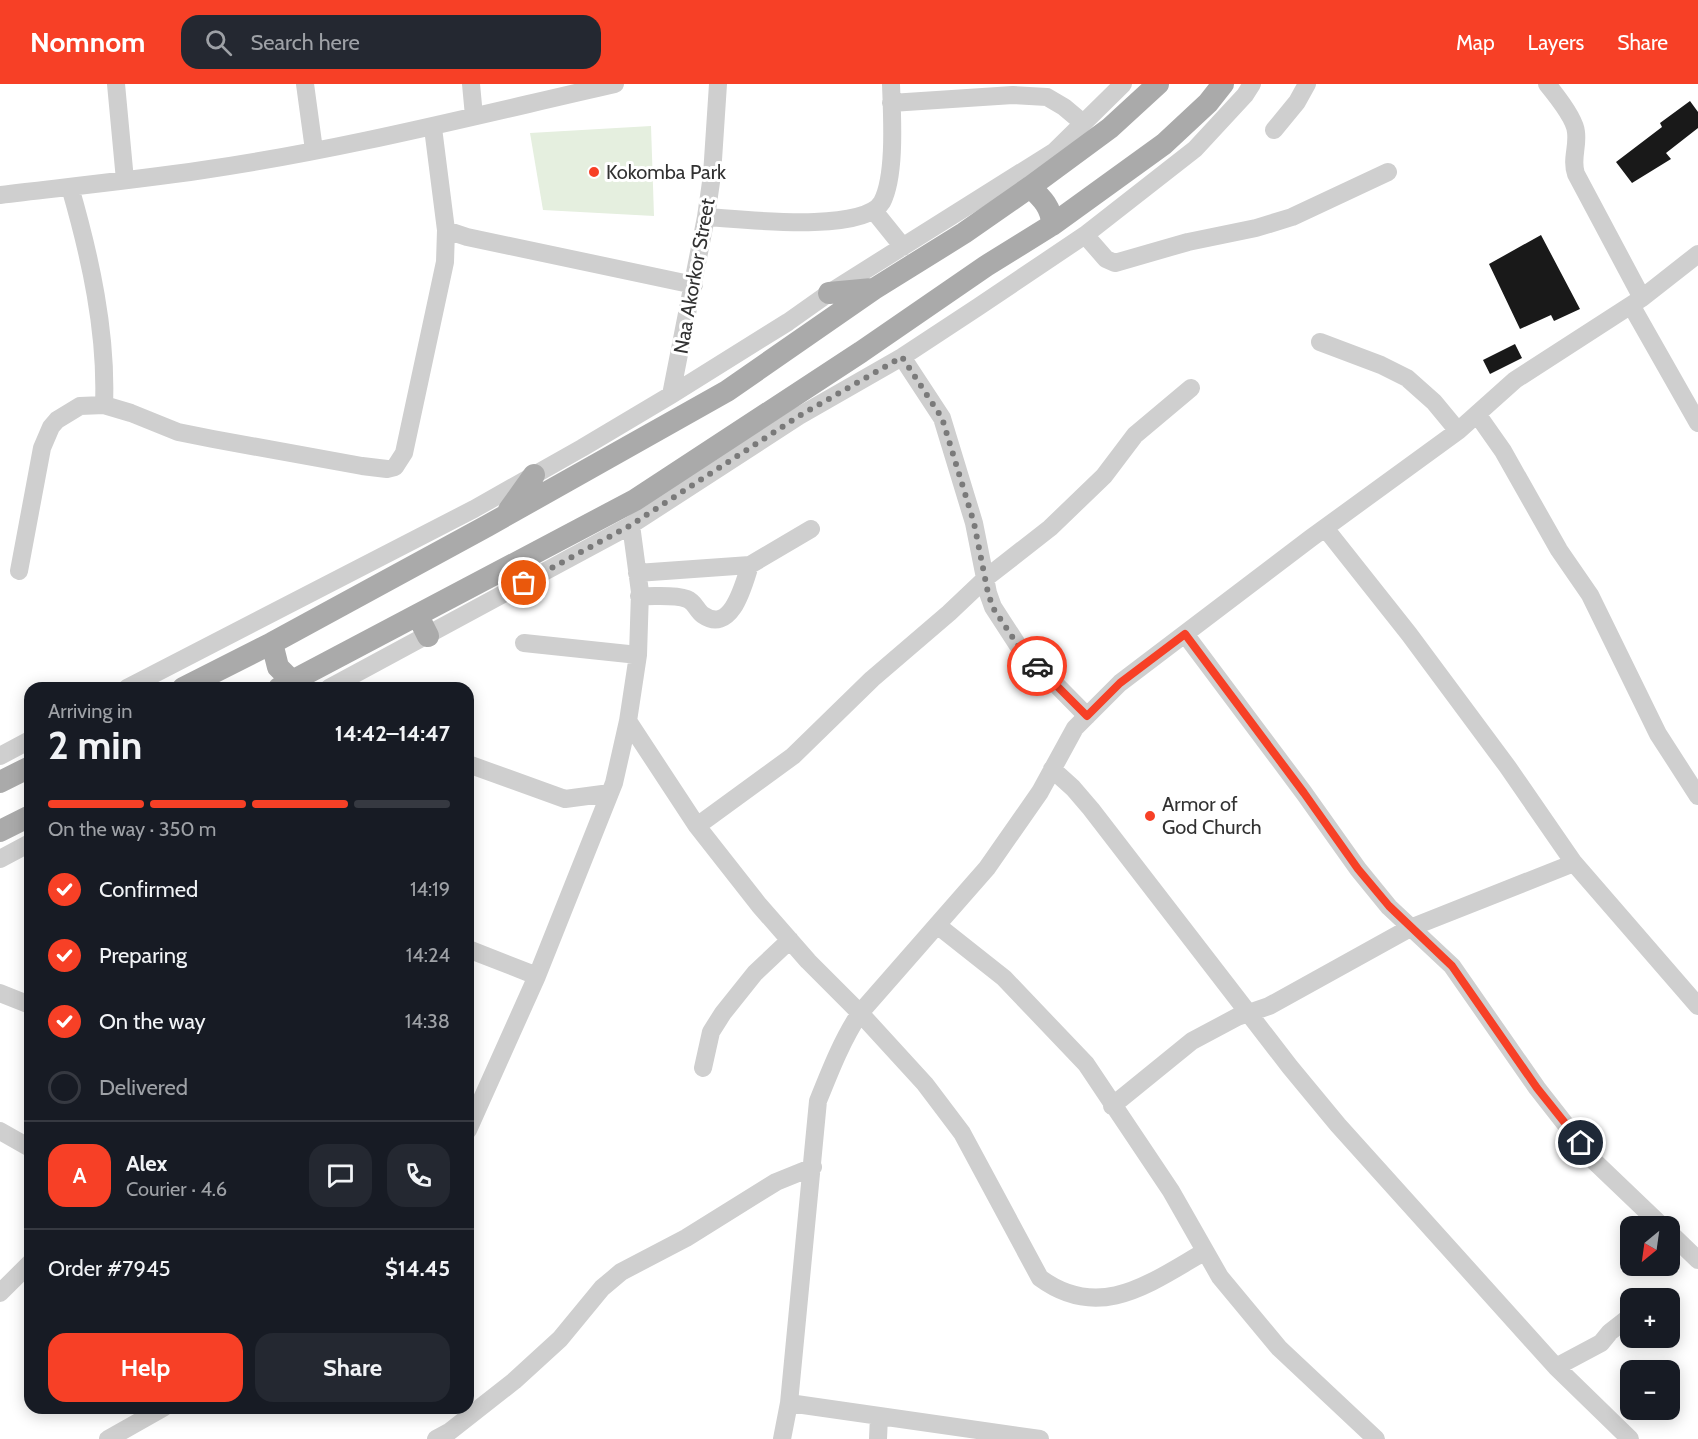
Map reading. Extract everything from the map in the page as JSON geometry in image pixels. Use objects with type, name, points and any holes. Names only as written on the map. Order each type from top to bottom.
[{"type":"main road","points":[[195,682],[272,643],[727,391],[874,289],[964,233],[1030,187],[1110,128],[1158,84]]},
{"type":"main road","points":[[293,682],[423,626],[635,500],[852,359],[986,266],[1052,225],[1164,144],[1208,103],[1223,84]]},
{"type":"main road","points":[[1030,187],[1047,206],[1052,216],[1052,225]]},
{"type":"main road","points":[[829,293],[874,289]]},
{"type":"main road","points":[[506,514],[534,475]]},
{"type":"main road","points":[[272,643],[285,682]]},
{"type":"main road","points":[[0,782],[24,770]]},
{"type":"main road","points":[[0,831],[24,819]]},
{"type":"street","points":[[116,84],[125,180]]},
{"type":"street","points":[[305,84],[314,150]]},
{"type":"street","points":[[471,84],[474,116]]},
{"type":"street","points":[[0,195],[203,170],[314,150],[433,128],[474,116],[615,84]]},
{"type":"street","name":"Naa Akorkor Street","points":[[671,395],[706,217],[712,175],[718,84]]},
{"type":"street","points":[[706,217],[800,223],[853,218],[874,211],[886,192],[891,163],[891,84]]},
{"type":"street","points":[[139,682],[474,509],[671,395],[1055,150],[1123,84]]},
{"type":"street","points":[[343,682],[423,626],[631,525],[799,416],[902,357],[1085,235],[1195,148],[1245,95],[1252,84]]},
{"type":"street","points":[[1274,130],[1297,102],[1307,84]]},
{"type":"street","points":[[1547,84],[1557,95],[1575,127],[1577,134],[1572,162],[1576,174],[1636,302],[1698,423]]},
{"type":"street","points":[[891,102],[1013,95],[1047,97],[1064,107],[1083,123]]},
{"type":"street","points":[[19,571],[42,448],[51,427],[72,409],[80,406],[104,405],[178,432],[362,466],[387,469],[395,467],[404,453],[445,261],[446,230],[433,128]]},
{"type":"street","points":[[1085,235],[1106,259],[1115,263],[1188,242],[1256,228],[1292,217],[1388,172]]},
{"type":"street","points":[[70,187],[82,229],[99,320],[104,405]]},
{"type":"street","points":[[874,211],[903,247]]},
{"type":"street","points":[[446,230],[467,237],[693,285]]},
{"type":"street","points":[[782,1439],[789,1403],[818,1101],[833,1063],[860,1013],[987,868],[1040,792],[1075,728],[1120,683],[1458,430],[1515,380],[1636,302],[1698,254]]},
{"type":"street","points":[[1320,342],[1381,365],[1407,378],[1434,402],[1458,430]]},
{"type":"street","points":[[902,357],[942,418],[974,523],[993,608],[1019,647],[1087,716]]},
{"type":"street","points":[[698,826],[793,756],[872,679],[986,578],[1050,528],[1090,492],[1120,457],[1135,435],[1191,388]]},
{"type":"street","points":[[1477,414],[1503,451],[1559,550],[1590,595],[1658,734],[1698,796]]},
{"type":"street","points":[[474,1117],[537,976],[610,793],[628,721],[638,655],[639,596],[631,525]]},
{"type":"street","points":[[1325,528],[1409,634],[1507,765],[1574,863],[1698,1006]]},
{"type":"street","points":[[637,573],[750,566],[810,529]]},
{"type":"street","points":[[639,596],[681,597],[689,600],[702,615],[713,619],[724,617],[734,609],[750,566]]},
{"type":"street","points":[[1185,634],[1358,869],[1410,928],[1452,966],[1537,1088],[1595,1162],[1652,1216]]},
{"type":"street","points":[[524,643],[638,655]]},
{"type":"street","points":[[628,721],[698,826],[759,905],[925,1084],[962,1133],[1040,1278],[1056,1290],[1082,1296],[1106,1298],[1136,1291],[1204,1252]]},
{"type":"street","points":[[0,756],[24,743]]},
{"type":"street","points":[[474,766],[565,799],[610,793]]},
{"type":"street","points":[[1053,769],[1091,809],[1290,1067],[1338,1125],[1556,1367],[1630,1439]]},
{"type":"street","points":[[0,859],[24,846]]},
{"type":"street","points":[[1112,1106],[1192,1041],[1237,1017],[1269,1006],[1410,928],[1574,863]]},
{"type":"street","points":[[937,925],[1004,978],[1086,1064],[1171,1191],[1220,1277],[1279,1348],[1376,1439]]},
{"type":"street","points":[[703,1068],[711,1032],[723,1013],[755,973],[790,940]]},
{"type":"street","points":[[474,951],[537,976]]},
{"type":"street","points":[[0,993],[24,1003]]},
{"type":"street","points":[[0,1131],[24,1145]]},
{"type":"street","points":[[474,1412],[514,1381],[560,1338],[602,1288],[621,1272],[686,1238],[776,1182],[813,1167]]},
{"type":"street","points":[[1680,1243],[1698,1260]]},
{"type":"street","points":[[0,1293],[24,1269]]},
{"type":"street","points":[[1556,1367],[1602,1344],[1610,1332],[1620,1324]]},
{"type":"street","points":[[789,1403],[1040,1439]]},
{"type":"street","points":[[108,1439],[152,1414]]},
{"type":"street","points":[[436,1439],[472,1414]]},
{"type":"street","points":[[878,1439],[879,1416]]},
{"type":"green space","name":"Kokomba Park","points":[[651,126],[654,216],[543,210],[530,133]]},
{"type":"building","points":[[1690,101],[1698,112],[1698,128],[1666,153],[1671,159],[1632,183],[1616,162],[1662,127],[1660,123]]},
{"type":"building","points":[[1541,235],[1580,309],[1554,321],[1551,315],[1520,329],[1489,264]]},
{"type":"building","points":[[1515,344],[1522,358],[1490,374],[1483,360]]},
{"type":"way so far","points":[[524,583],[631,525],[799,416],[902,357],[942,418],[974,523],[993,608],[1019,647],[1037,666]]},
{"type":"place","name":"Kokomba Park","points":[[594,172]]},
{"type":"place","name":"Armor of God Church","points":[[1150,816]]},
{"type":"route","points":[[1037,666],[1087,716],[1120,683],[1185,634],[1358,869],[1410,928],[1452,966],[1537,1088],[1581,1143]]}]
